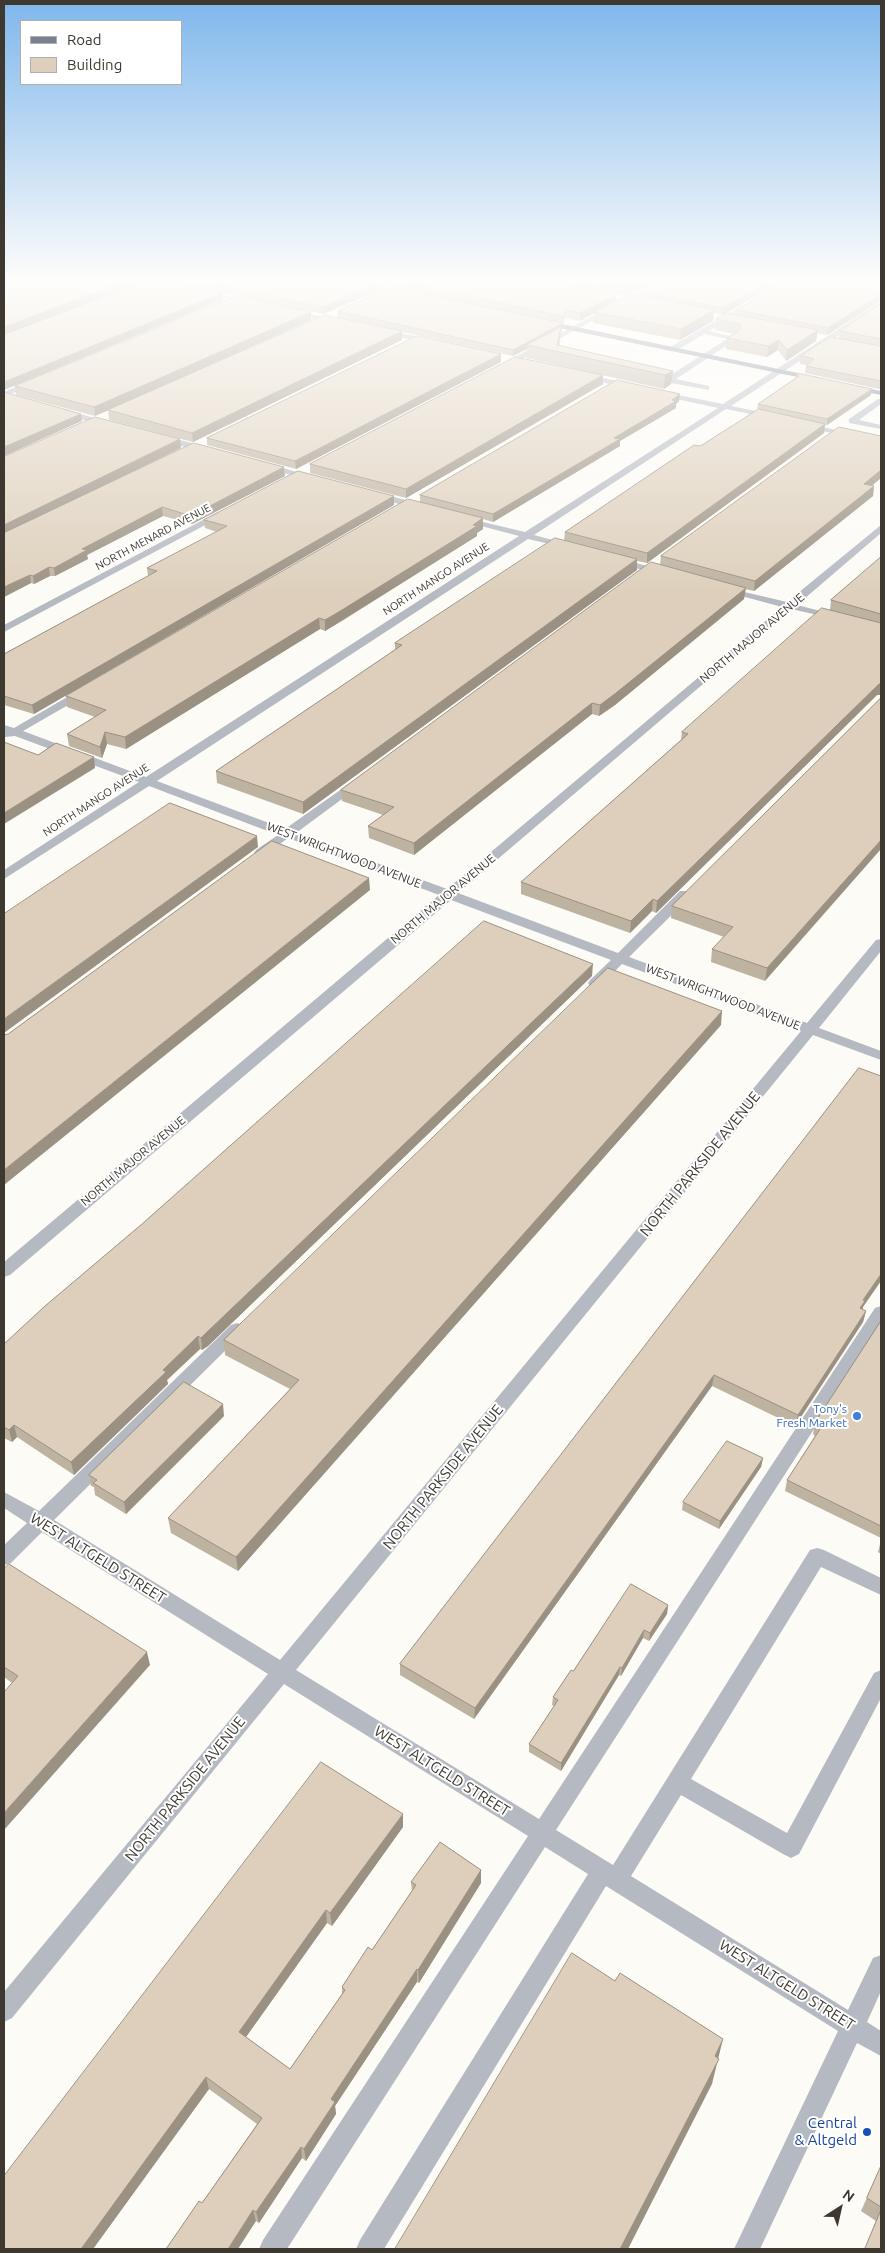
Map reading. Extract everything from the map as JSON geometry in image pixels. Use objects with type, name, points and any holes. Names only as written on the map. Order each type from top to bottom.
[{"type":"main road","points":[[863,389],[881,393]]},
{"type":"street","points":[[4,395],[18,389]]},
{"type":"street","points":[[598,392],[603,389]]},
{"type":"street","name":"NORTH MANGO AVENUE","points":[[4,875],[752,389]]},
{"type":"street","points":[[651,391],[780,419]]},
{"type":"street","points":[[4,395],[22,400]]},
{"type":"street","points":[[881,401],[852,421],[881,427]]},
{"type":"street","points":[[50,408],[100,418],[122,427]]},
{"type":"street","points":[[871,408],[881,410]]},
{"type":"street","points":[[78,427],[100,418]]},
{"type":"street","points":[[798,423],[881,441]]},
{"type":"street","points":[[820,443],[835,431]]},
{"type":"street","points":[[150,435],[214,452]]},
{"type":"street","points":[[178,455],[213,438]]},
{"type":"street","points":[[251,462],[293,476],[324,481]]},
{"type":"street","points":[[293,476],[314,465]]},
{"type":"street","points":[[370,494],[402,506],[434,511]]},
{"type":"street","points":[[402,506],[423,494]]},
{"type":"street","name":"NORTH MENARD AVENUE","points":[[6,625],[228,511]]},
{"type":"street","points":[[452,516],[574,548]]},
{"type":"street","name":"NORTH MAJOR AVENUE","points":[[4,1271],[881,528]]},
{"type":"street","points":[[603,556],[678,576]]},
{"type":"street","points":[[635,580],[666,557]]},
{"type":"street","points":[[715,586],[844,620]]},
{"type":"street","points":[[7,733],[92,687]]},
{"type":"street","name":"WEST WRIGHTWOOD AVENUE","points":[[7,733],[147,782],[881,1056]]},
{"type":"street","points":[[248,863],[366,776]]},
{"type":"street","points":[[584,993],[697,881]]},
{"type":"street","name":"NORTH PARKSIDE AVENUE","points":[[4,2010],[881,943]]},
{"type":"street","points":[[272,2249],[881,1312]]},
{"type":"street","points":[[4,1557],[247,1320]]},
{"type":"street","name":"WEST ALTGELD STREET","points":[[4,1499],[881,2044]]},
{"type":"street","points":[[369,2249],[610,1875],[677,1782],[817,1556],[881,1587]]},
{"type":"street","points":[[677,1782],[791,1847],[881,1679]]},
{"type":"street","points":[[747,2249],[881,1966]]},
{"type":"building","points":[[27,389],[135,389],[94,407]]},
{"type":"building","points":[[156,389],[282,389],[192,433],[108,410]]},
{"type":"building","points":[[308,389],[433,389],[295,461],[207,438]]},
{"type":"building","points":[[453,389],[579,389],[406,489],[310,464]]},
{"type":"building","points":[[601,389],[658,389],[680,394],[672,400],[676,401],[614,438],[620,439],[493,514],[420,495]]},
{"type":"building","points":[[780,389],[872,389],[827,419],[758,404]]},
{"type":"building","points":[[4,392],[81,414],[4,447]]},
{"type":"building","points":[[759,409],[825,424],[647,553],[565,532],[694,445],[700,446]]},
{"type":"building","points":[[95,417],[180,439],[4,525],[4,457]]},
{"type":"building","points":[[839,427],[881,436],[881,470],[864,484],[874,486],[755,581],[661,556]]},
{"type":"building","points":[[194,443],[284,467],[191,516],[162,507],[82,549],[87,550],[54,568],[49,567],[33,576],[30,575],[4,587],[4,533]]},
{"type":"building","points":[[298,471],[394,496],[32,705],[4,696],[4,654],[157,571],[147,568],[227,526],[204,520]]},
{"type":"building","points":[[408,499],[483,518],[473,525],[477,526],[342,610],[325,620],[319,618],[125,737],[105,732],[100,747],[67,734],[106,710],[66,696]]},
{"type":"building","points":[[555,538],[637,559],[303,802],[216,771],[402,645],[395,643]]},
{"type":"building","points":[[881,557],[881,614],[831,600]]},
{"type":"building","points":[[651,562],[746,588],[616,693],[600,705],[592,703],[414,843],[368,826],[394,807],[341,790]]},
{"type":"building","points":[[822,608],[881,623],[881,684],[657,901],[653,899],[631,921],[521,882],[688,734],[682,732]]},
{"type":"building","points":[[881,698],[881,840],[767,968],[712,949],[733,927],[672,906]]},
{"type":"building","points":[[4,742],[38,755],[56,743],[94,757],[4,813]]},
{"type":"building","points":[[170,803],[257,836],[4,1019],[4,914]]},
{"type":"building","points":[[272,841],[369,878],[4,1170],[4,1035],[8,1034]]},
{"type":"building","points":[[484,921],[593,964],[201,1338],[198,1336],[163,1370],[166,1372],[71,1462],[14,1425],[9,1430],[4,1427],[4,1344]]},
{"type":"building","points":[[608,968],[722,1011],[236,1557],[168,1518],[299,1380],[224,1340]]},
{"type":"building","points":[[859,1068],[881,1076],[881,1274],[863,1300],[865,1301],[860,1308],[866,1311],[798,1415],[714,1375],[475,1708],[400,1664]]},
{"type":"building","name":"Tony's Fresh Market","points":[[881,1321],[881,1526],[787,1480],[822,1426],[815,1423]]},
{"type":"building","points":[[184,1382],[223,1404],[124,1502],[93,1483],[97,1480],[89,1475]]},
{"type":"building","points":[[727,1441],[763,1458],[720,1521],[683,1502]]},
{"type":"building","points":[[9,1564],[147,1652],[4,1813],[4,1692],[18,1676],[4,1667],[4,1569]]},
{"type":"building","points":[[631,1584],[668,1605],[650,1633],[644,1630],[561,1763],[529,1744],[558,1700],[553,1697],[571,1670],[573,1671]]},
{"type":"building","points":[[321,1762],[403,1814],[330,1913],[326,1910],[239,2032],[290,2069],[345,1990],[342,1987],[368,1947],[372,1950],[416,1885],[411,1882],[440,1842],[481,1870],[418,1970],[331,2099],[335,2102],[304,2149],[301,2147],[256,2212],[253,2210],[228,2249],[166,2249],[199,2201],[202,2203],[262,2118],[206,2077],[81,2249],[4,2249],[4,2176]]},
{"type":"building","points":[[572,1953],[615,1981],[620,1973],[723,2039],[715,2056],[719,2059],[620,2249],[395,2249]]},
{"type":"building","points":[[881,2166],[881,2207],[867,2198]]},
{"type":"building","points":[[881,2210],[881,2249],[865,2249]]},
{"type":"place","name":"Tony's Fresh Market","points":[[857,1416]]},
{"type":"place","name":"Central & Altgeld","points":[[867,2132]]}]
